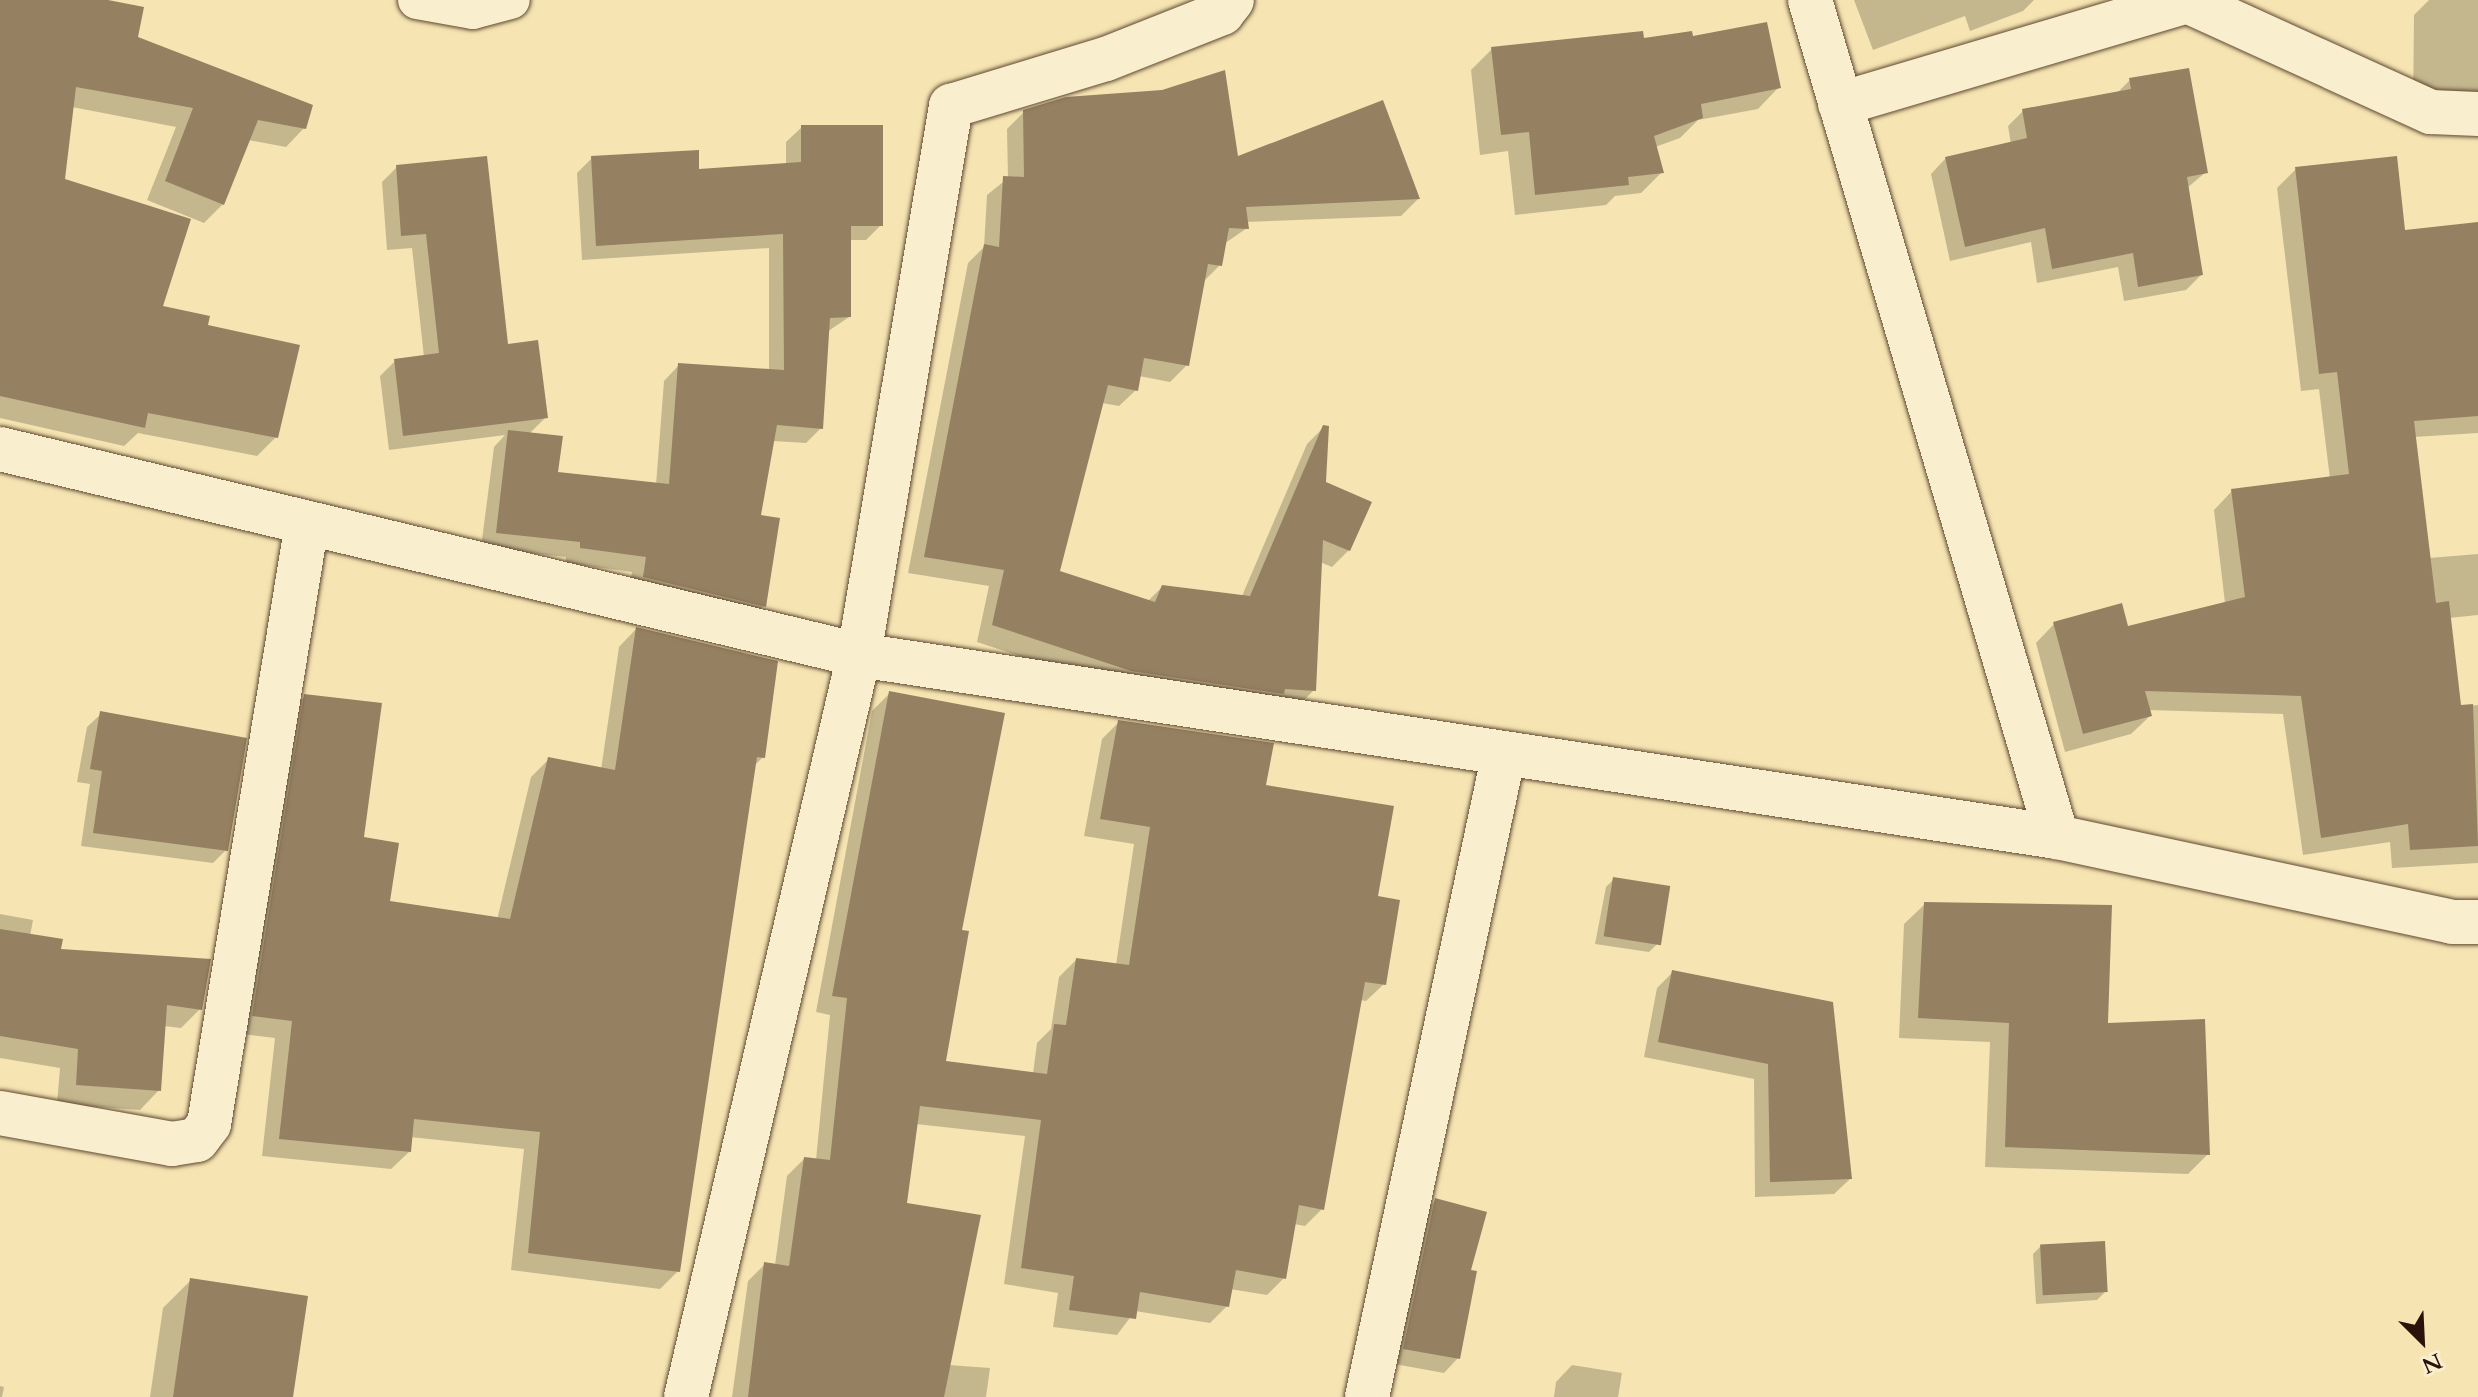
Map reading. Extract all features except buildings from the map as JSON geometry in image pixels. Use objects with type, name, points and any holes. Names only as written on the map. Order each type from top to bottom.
[{"type":"street","points":[[686,1397],[859,655],[951,106],[1106,59],[1222,13],[1232,0]]},
{"type":"street","points":[[1810,0],[2057,837]]},
{"type":"street","points":[[1840,104],[2187,1],[2431,112],[2478,114]]},
{"type":"street","points":[[0,449],[859,655],[2057,837],[2452,922],[2478,922]]},
{"type":"street","points":[[0,1113],[172,1144],[197,1140],[209,1124],[307,523]]},
{"type":"street","points":[[1367,1397],[1504,753]]},
{"type":"lane","points":[[417,0],[473,10],[511,0]]}]
